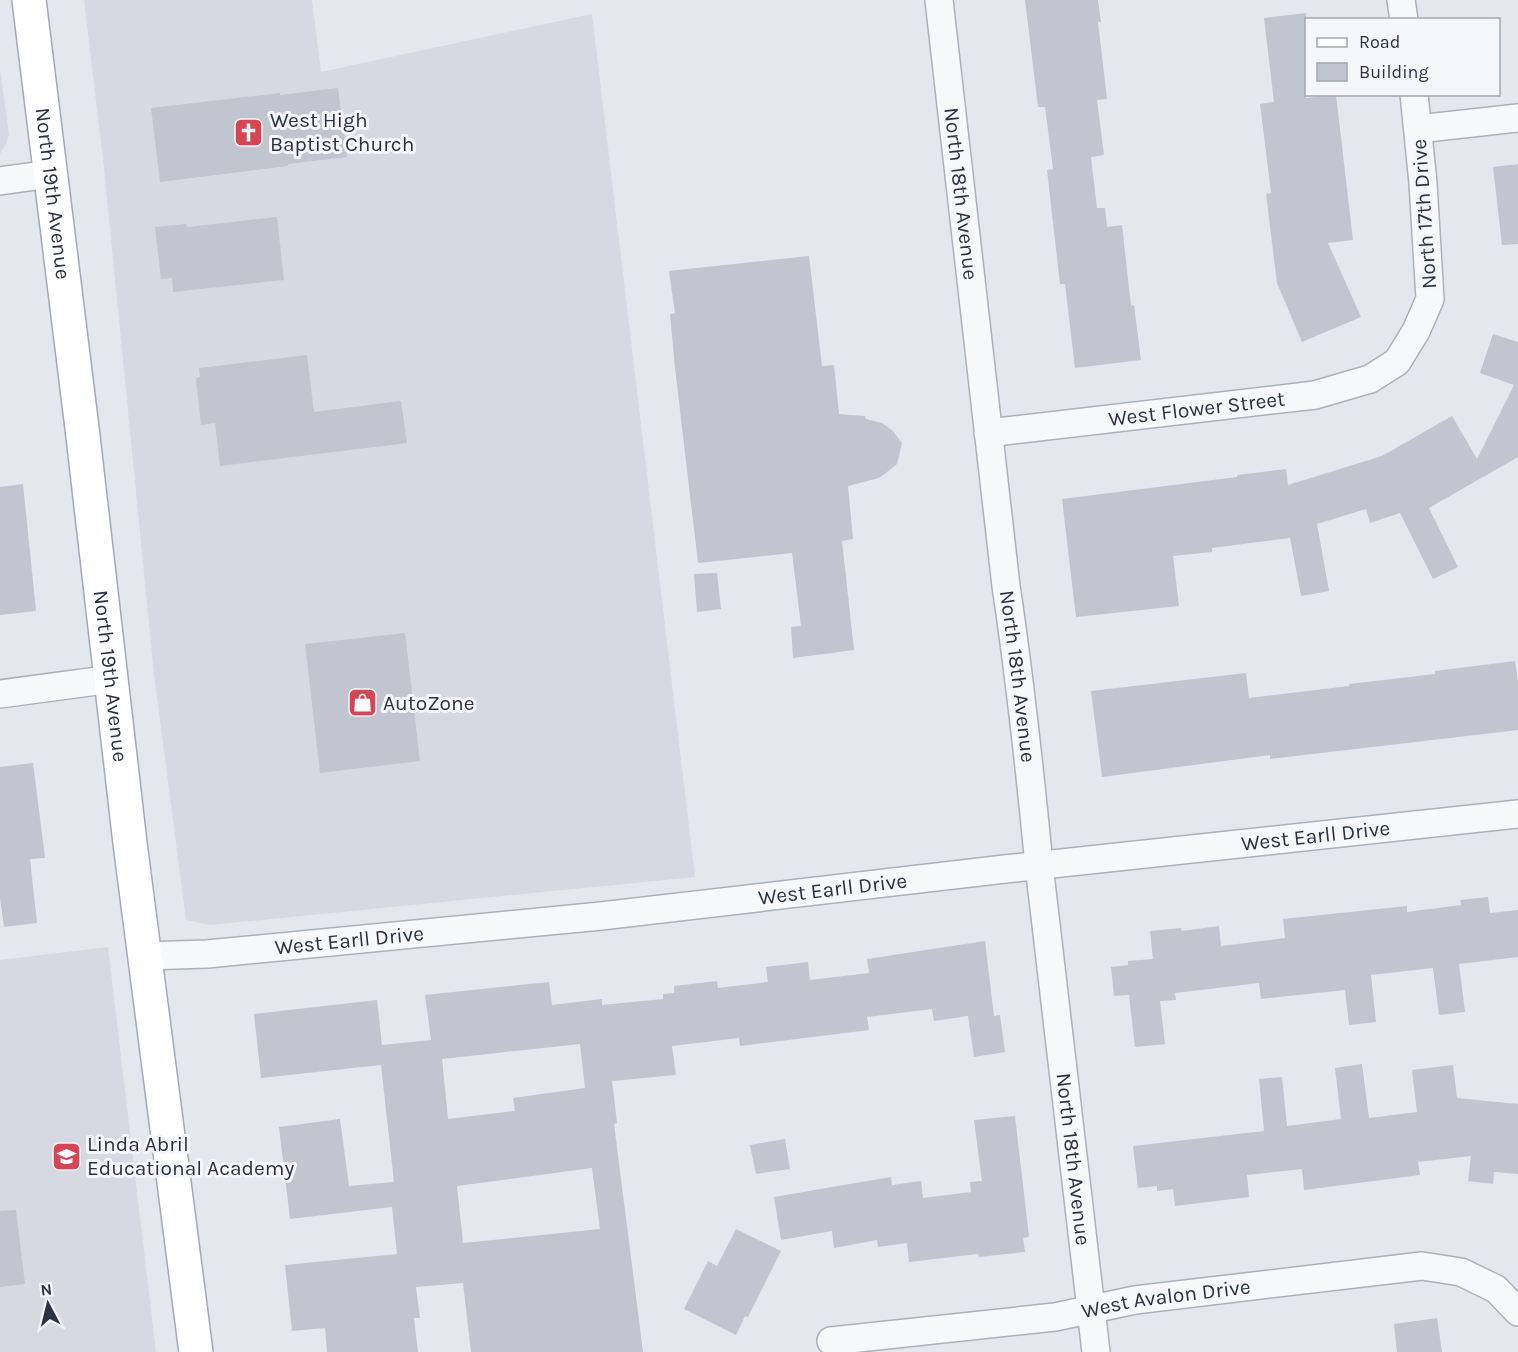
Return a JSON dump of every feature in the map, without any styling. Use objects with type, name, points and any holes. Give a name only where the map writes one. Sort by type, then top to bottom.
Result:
[{"type":"main road","name":"North 19th Avenue","points":[[29,0],[144,956],[153,1006],[196,1352]]},
{"type":"street","name":"North 18th Avenue","points":[[939,0],[1006,586],[1017,654],[1039,865],[1096,1352]]},
{"type":"street","points":[[1401,0],[1404,18]]},
{"type":"street","name":"North 17th Drive","points":[[1397,362],[1416,331],[1430,299],[1414,96]]},
{"type":"street","points":[[1418,129],[1518,118]]},
{"type":"street","points":[[0,181],[50,174]]},
{"type":"street","name":"West Flower Street","points":[[988,433],[1315,395],[1370,379],[1397,362]]},
{"type":"street","points":[[0,694],[112,679]]},
{"type":"street","name":"West Earll Drive","points":[[144,956],[207,954],[601,916],[1518,813]]},
{"type":"street","name":"West Avalon Drive","points":[[831,1341],[1055,1317],[1135,1300],[1422,1266],[1461,1272],[1496,1288],[1518,1312]]},
{"type":"shaded area","points":[[84,0],[312,0],[321,72],[592,14],[695,877],[210,925],[186,920],[154,674],[104,168]]},
{"type":"shaded area","points":[[0,69],[9,134],[0,154]]},
{"type":"shaded area","name":"Linda Abril Educational Academy","points":[[108,947],[156,1352],[0,1352],[0,960]]},
{"type":"building","points":[[1025,0],[1098,0],[1101,22],[1098,22],[1107,99],[1097,100],[1104,155],[1091,157],[1097,208],[1105,208],[1107,227],[1122,225],[1131,306],[1134,305],[1141,360],[1075,368],[1065,284],[1060,284],[1047,170],[1053,169],[1045,107],[1038,107]]},
{"type":"building","points":[[1306,13],[1305,96],[1306,98],[1336,96],[1353,240],[1328,243],[1361,317],[1302,342],[1277,283],[1266,194],[1271,193],[1260,104],[1274,102],[1264,18]]},
{"type":"building","name":"West High Baptist Church","points":[[338,88],[347,157],[160,182],[151,108]]},
{"type":"building","points":[[1518,164],[1518,244],[1502,245],[1493,167]]},
{"type":"building","points":[[277,217],[284,280],[173,292],[172,278],[161,279],[155,227],[186,224],[187,227]]},
{"type":"building","points":[[809,256],[822,366],[834,365],[839,414],[865,416],[866,419],[882,423],[893,431],[902,443],[897,464],[891,469],[879,478],[848,486],[853,539],[842,541],[854,650],[793,658],[791,627],[801,626],[792,553],[698,563],[675,368],[670,314],[675,313],[669,271]]},
{"type":"building","points":[[1493,334],[1518,342],[1518,457],[1429,508],[1458,567],[1433,579],[1400,513],[1370,523],[1366,509],[1317,524],[1329,591],[1301,596],[1290,538],[1212,548],[1212,552],[1173,556],[1179,606],[1076,617],[1062,499],[1286,469],[1288,485],[1382,456],[1452,416],[1477,459],[1514,385],[1480,373]]},
{"type":"building","points":[[307,355],[314,412],[401,401],[407,443],[220,466],[215,423],[201,425],[196,378],[200,377],[199,368]]},
{"type":"building","points":[[23,484],[36,611],[0,615],[0,487]]},
{"type":"building","points":[[717,573],[721,609],[697,612],[694,574]]},
{"type":"building","name":"AutoZone","points":[[405,633],[420,761],[320,773],[305,644]]},
{"type":"building","points":[[1515,661],[1518,681],[1518,730],[1270,759],[1270,755],[1102,777],[1091,691],[1246,673],[1249,698],[1349,686],[1349,684],[1435,674],[1435,671]]},
{"type":"building","points":[[33,763],[45,858],[30,859],[37,923],[4,927],[0,898],[0,767]]},
{"type":"building","points":[[1488,897],[1490,913],[1518,910],[1518,957],[1459,964],[1465,1012],[1439,1015],[1433,968],[1371,975],[1376,1022],[1349,1025],[1345,990],[1261,999],[1259,983],[1175,993],[1176,1000],[1160,1001],[1165,1044],[1135,1047],[1129,995],[1114,996],[1111,967],[1128,965],[1128,961],[1153,959],[1150,931],[1181,928],[1182,931],[1219,926],[1221,946],[1285,938],[1283,919],[1407,906],[1407,912],[1461,905],[1460,900]]},
{"type":"building","points":[[985,941],[994,1016],[1000,1015],[1005,1052],[974,1057],[968,1016],[934,1021],[932,1009],[867,1017],[869,1030],[740,1046],[739,1038],[672,1046],[676,1075],[612,1081],[617,1123],[614,1124],[643,1352],[471,1352],[463,1283],[416,1287],[420,1318],[414,1318],[418,1352],[327,1352],[325,1328],[292,1331],[285,1265],[397,1254],[392,1207],[290,1219],[279,1127],[340,1119],[349,1186],[394,1182],[381,1065],[261,1078],[254,1014],[377,1000],[382,1045],[431,1040],[425,995],[549,982],[552,1005],[602,999],[602,1005],[663,999],[663,994],[674,993],[674,986],[717,981],[718,988],[768,982],[766,967],[808,962],[810,980],[869,973],[867,959]],"holes":[[[580,1044],[585,1088],[513,1098],[515,1111],[448,1119],[442,1059]],[[592,1168],[600,1229],[463,1243],[457,1186]]]},
{"type":"building","points":[[1362,1064],[1369,1118],[1417,1112],[1412,1070],[1453,1065],[1457,1098],[1518,1104],[1518,1174],[1494,1172],[1493,1184],[1468,1181],[1471,1156],[1418,1162],[1420,1175],[1304,1190],[1302,1169],[1247,1175],[1249,1197],[1175,1206],[1173,1189],[1157,1191],[1157,1186],[1138,1188],[1133,1146],[1264,1131],[1259,1079],[1282,1077],[1287,1126],[1341,1119],[1335,1068]]},
{"type":"building","points":[[1015,1116],[1029,1237],[1023,1238],[1025,1252],[979,1257],[978,1254],[909,1262],[907,1243],[878,1247],[877,1240],[834,1248],[832,1231],[781,1240],[774,1197],[891,1177],[892,1185],[921,1181],[923,1198],[971,1192],[970,1182],[982,1181],[974,1120]]},
{"type":"building","points":[[785,1139],[790,1169],[756,1174],[750,1145]]},
{"type":"building","points":[[16,1210],[25,1284],[0,1287],[0,1211]]},
{"type":"building","points":[[736,1229],[781,1251],[748,1317],[745,1316],[736,1335],[684,1309],[708,1261],[717,1266]]},
{"type":"building","points":[[1437,1318],[1442,1352],[1397,1352],[1394,1324]]},
{"type":"place","name":"West High Baptist Church","points":[[249,132]]},
{"type":"place","name":"AutoZone","points":[[362,703]]},
{"type":"place","name":"Linda Abril Educational Academy","points":[[66,1156]]}]
